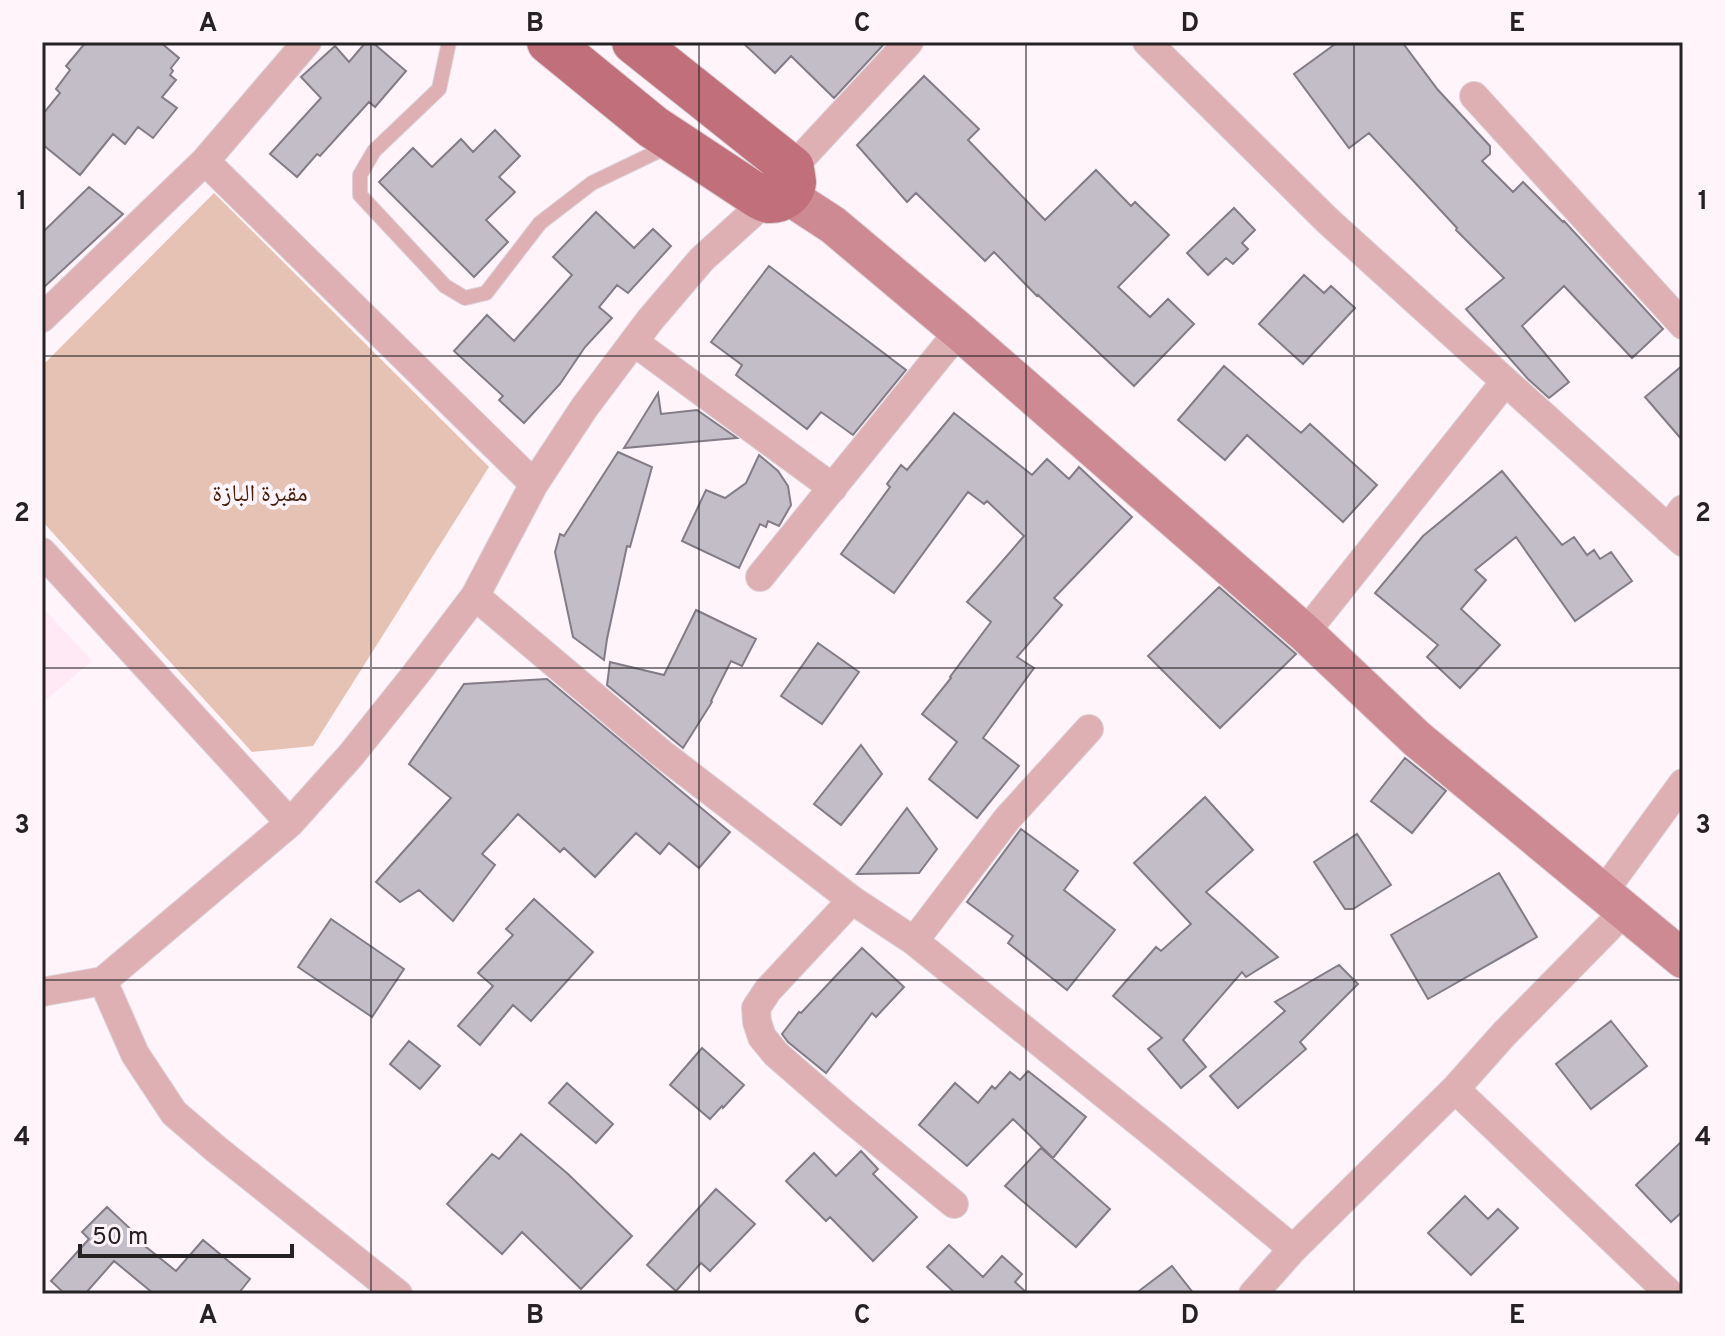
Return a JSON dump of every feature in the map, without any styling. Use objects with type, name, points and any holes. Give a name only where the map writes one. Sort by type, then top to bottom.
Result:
[{"type":"main road","points":[[549,42],[653,127],[676,142],[781,188]]},
{"type":"main road","points":[[634,42],[781,188],[833,225],[959,331],[1305,633],[1417,739],[1683,959]]},
{"type":"street","points":[[42,318],[205,161],[307,42]]},
{"type":"street","points":[[42,992],[103,981],[290,823],[351,755],[475,596],[534,484],[584,408],[650,320],[702,259],[781,188],[909,42]]},
{"type":"street","points":[[1147,42],[1328,221],[1505,382],[1678,527]]},
{"type":"street","points":[[1474,96],[1683,325]]},
{"type":"street","points":[[205,161],[534,484]]},
{"type":"street","points":[[760,577],[959,331]]},
{"type":"street","points":[[634,342],[833,488]]},
{"type":"street","points":[[1305,633],[1505,382]]},
{"type":"street","points":[[42,552],[290,823]]},
{"type":"street","points":[[475,596],[661,753],[852,900],[914,941],[1293,1249]]},
{"type":"street","points":[[914,941],[1007,819],[1089,729]]},
{"type":"street","points":[[1253,1294],[1293,1249],[1455,1089],[1504,1034],[1613,903],[1683,783]]},
{"type":"street","points":[[852,900],[768,990],[756,1008],[762,1037],[776,1054],[846,1115],[954,1204]]},
{"type":"street","points":[[103,981],[135,1054],[174,1113],[398,1294]]},
{"type":"street","points":[[1455,1089],[1670,1294]]},
{"type":"lane","points":[[449,42],[439,89],[374,151],[360,175],[360,195],[445,286],[465,298],[486,293],[540,223],[592,183],[676,142]]},
{"type":"shaded area","points":[[42,607],[92,661],[42,703]]},
{"type":"green space","name":"مقبرة البازة","points":[[214,193],[489,467],[313,746],[252,752],[42,521],[42,366]]},
{"type":"building","points":[[86,42],[160,42],[179,58],[170,75],[176,80],[162,97],[177,108],[153,138],[138,127],[125,144],[113,134],[80,175],[42,144],[42,115],[60,93],[56,89],[70,70],[66,66]]},
{"type":"building","points":[[366,42],[372,42],[406,71],[375,107],[369,102],[297,177],[270,154],[321,98],[301,77],[335,46],[349,62]]},
{"type":"building","points":[[742,42],[886,42],[834,98],[791,56],[775,73]]},
{"type":"building","points":[[1338,42],[1402,42],[1438,90],[1490,146],[1490,154],[1482,161],[1513,192],[1523,182],[1564,221],[1663,329],[1632,358],[1564,286],[1522,326],[1569,382],[1549,398],[1466,309],[1504,278],[1456,230],[1369,133],[1349,148],[1294,74]]},
{"type":"building","points":[[924,76],[979,129],[968,140],[1045,220],[1096,170],[1131,206],[1135,202],[1169,235],[1118,287],[1150,317],[1168,299],[1194,324],[1134,386],[994,252],[985,261],[916,193],[907,202],[857,145]]},
{"type":"building","points":[[495,130],[520,156],[499,177],[515,192],[486,220],[508,242],[474,277],[379,182],[413,148],[432,167],[461,139],[473,152]]},
{"type":"building","points":[[89,187],[123,214],[42,289],[42,233]]},
{"type":"building","points":[[1234,208],[1255,230],[1242,243],[1248,249],[1233,264],[1226,258],[1208,275],[1187,253]]},
{"type":"building","points":[[596,212],[634,248],[653,229],[671,246],[628,293],[617,285],[599,307],[612,318],[585,347],[560,384],[524,423],[499,400],[503,396],[454,351],[487,315],[514,341],[572,275],[553,257]]},
{"type":"building","points":[[769,266],[906,370],[853,435],[821,412],[807,429],[736,375],[742,365],[711,342]]},
{"type":"building","points":[[1304,275],[1324,293],[1331,286],[1355,308],[1303,364],[1259,324]]},
{"type":"building","points":[[1683,365],[1683,441],[1645,397]]},
{"type":"building","points":[[1224,366],[1301,433],[1310,424],[1377,485],[1343,522],[1247,435],[1225,460],[1178,420]]},
{"type":"building","points":[[658,393],[661,414],[697,410],[737,438],[624,448]]},
{"type":"building","points":[[954,413],[1032,475],[1047,459],[1069,479],[1079,467],[1132,517],[1054,598],[1062,605],[1017,657],[1034,668],[983,738],[1019,766],[977,818],[929,779],[957,742],[922,714],[991,622],[967,602],[1024,536],[987,501],[984,504],[968,492],[894,593],[841,554],[890,487],[887,484],[901,465],[907,470]]},
{"type":"building","points":[[618,452],[652,467],[630,547],[627,546],[604,660],[573,637],[555,552],[560,534],[564,536]]},
{"type":"building","points":[[759,455],[778,471],[788,486],[791,505],[779,526],[768,521],[766,527],[760,524],[739,568],[682,541],[706,490],[725,498],[746,483]]},
{"type":"building","points":[[1502,471],[1562,545],[1574,537],[1587,555],[1594,550],[1600,559],[1611,552],[1632,581],[1575,621],[1516,537],[1475,570],[1486,580],[1461,609],[1500,645],[1460,688],[1427,657],[1438,645],[1375,593],[1423,536]]},
{"type":"building","points":[[1219,587],[1296,654],[1220,728],[1148,656]]},
{"type":"building","points":[[696,610],[756,639],[742,666],[731,661],[712,702],[683,748],[607,685],[610,662],[664,675]]},
{"type":"building","points":[[818,643],[859,672],[822,724],[781,696]]},
{"type":"building","points":[[547,679],[730,832],[699,868],[669,843],[660,854],[636,833],[595,877],[564,848],[560,852],[518,814],[482,854],[495,865],[453,921],[419,890],[400,902],[376,882],[451,798],[409,764],[464,684]]},
{"type":"building","points":[[861,745],[882,774],[841,825],[814,804]]},
{"type":"building","points":[[1405,758],[1446,791],[1412,833],[1371,801]]},
{"type":"building","points":[[1205,797],[1253,850],[1206,892],[1278,957],[1246,977],[1242,972],[1183,1040],[1206,1067],[1181,1088],[1148,1049],[1162,1038],[1113,996],[1156,947],[1161,951],[1191,924],[1134,863]]},
{"type":"building","points":[[907,808],[937,849],[919,873],[857,874]]},
{"type":"building","points":[[1021,829],[1078,871],[1064,890],[1115,930],[1067,990],[1008,943],[1013,936],[967,902]]},
{"type":"building","points":[[1357,834],[1391,885],[1353,909],[1345,909],[1314,862]]},
{"type":"building","points":[[1499,873],[1537,937],[1428,999],[1391,935]]},
{"type":"building","points":[[534,899],[593,952],[531,1021],[513,1005],[480,1045],[458,1026],[493,986],[478,973],[513,935],[506,929]]},
{"type":"building","points":[[331,919],[404,969],[372,1017],[298,967]]},
{"type":"building","points":[[862,948],[904,987],[876,1017],[872,1013],[826,1073],[782,1034],[799,1012]]},
{"type":"building","points":[[1339,965],[1358,984],[1300,1042],[1306,1049],[1238,1108],[1210,1076],[1285,1011],[1275,1002]]},
{"type":"building","points":[[1611,1021],[1647,1066],[1591,1109],[1556,1064]]},
{"type":"building","points":[[409,1041],[440,1066],[420,1089],[390,1064]]},
{"type":"building","points":[[702,1048],[744,1085],[710,1119],[670,1085]]},
{"type":"building","points":[[1028,1071],[1086,1117],[1053,1158],[1013,1119],[967,1166],[919,1125],[955,1083],[978,1103],[992,1086],[995,1089],[1010,1072],[1020,1080]]},
{"type":"building","points":[[567,1083],[613,1124],[596,1143],[549,1103]]},
{"type":"building","points":[[521,1134],[632,1236],[581,1289],[522,1232],[502,1254],[447,1204],[492,1154],[499,1159]]},
{"type":"building","points":[[1683,1140],[1683,1211],[1671,1222],[1636,1185]]},
{"type":"building","points":[[1041,1148],[1110,1209],[1076,1247],[1005,1186]]},
{"type":"building","points":[[861,1151],[878,1169],[873,1174],[917,1217],[873,1261],[830,1217],[826,1221],[786,1181],[814,1153],[836,1176]]},
{"type":"building","points":[[716,1189],[755,1224],[710,1271],[701,1263],[676,1291],[647,1265]]},
{"type":"building","points":[[1465,1196],[1488,1219],[1498,1209],[1518,1228],[1471,1275],[1428,1233]]},
{"type":"building","points":[[107,1207],[138,1236],[135,1238],[176,1271],[203,1240],[250,1279],[238,1294],[154,1294],[114,1261],[85,1294],[65,1294],[51,1281],[89,1239],[82,1232]]},
{"type":"building","points":[[949,1245],[983,1277],[1002,1256],[1022,1274],[1015,1282],[1028,1294],[956,1294],[927,1267]]},
{"type":"building","points":[[1172,1266],[1194,1294],[1135,1294]]}]
